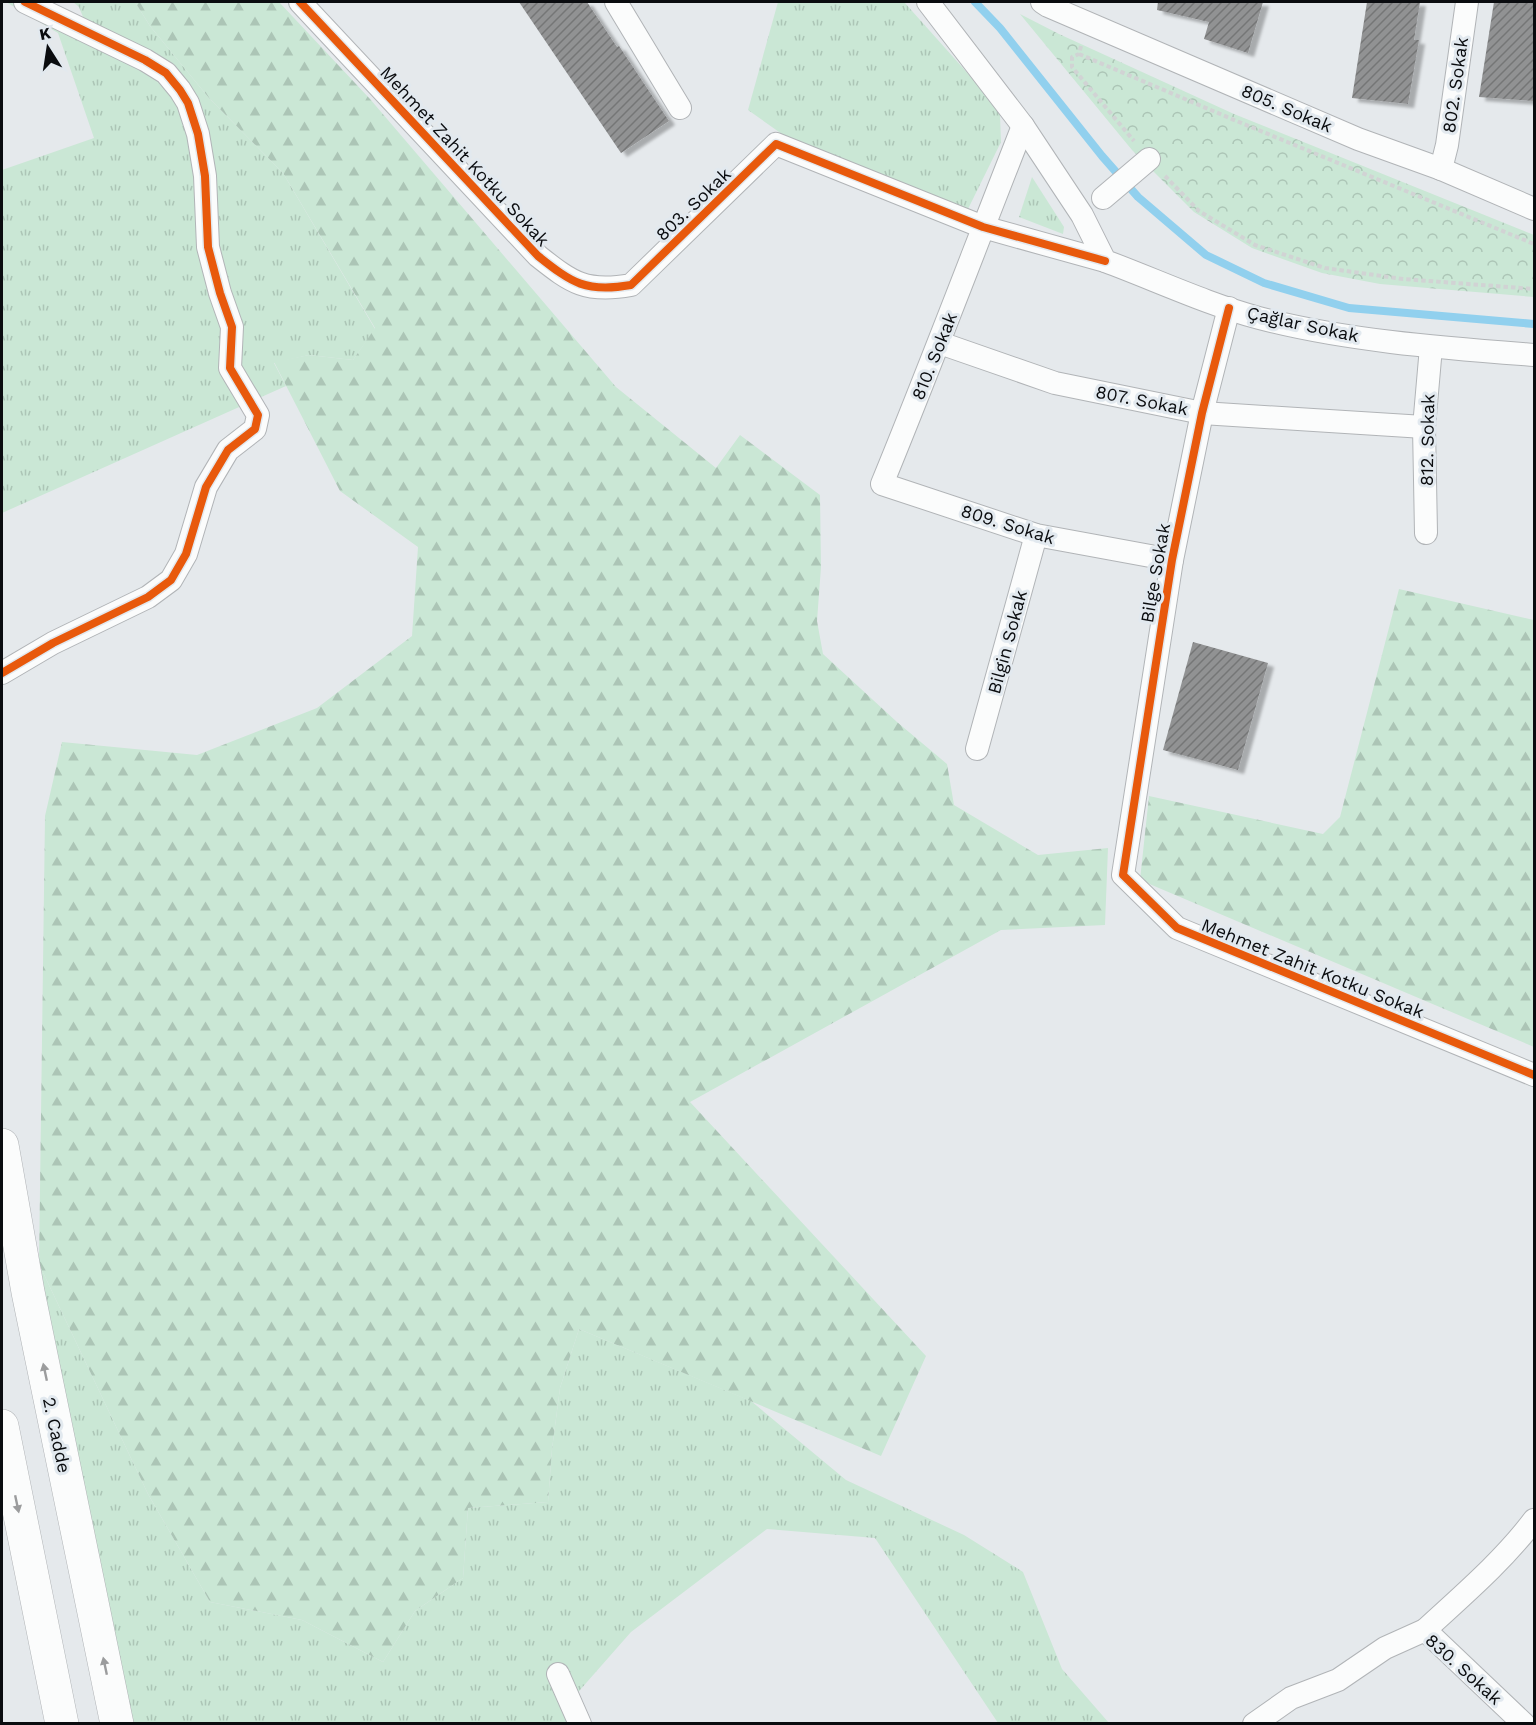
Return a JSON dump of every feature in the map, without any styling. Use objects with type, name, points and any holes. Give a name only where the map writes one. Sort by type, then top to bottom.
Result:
[{"type":"main road","name":"2. Cadde","points":[[2,1145],[28,1292],[117,1724]]},
{"type":"main road","points":[[2,1426],[62,1724]]},
{"type":"street","points":[[2,673],[52,643],[147,597],[171,580],[186,554],[206,487],[228,450],[255,429],[258,415],[230,368],[232,327],[208,247],[205,176],[198,134],[188,103],[166,73],[145,60],[25,2]]},
{"type":"street","name":"Mehmet Zahit Kotku Sokak","points":[[300,2],[538,256],[564,277],[590,288],[611,289],[631,285]]},
{"type":"street","points":[[616,2],[680,108]]},
{"type":"street","points":[[928,2],[1023,126],[1082,215],[1105,261]]},
{"type":"street","name":"805. Sokak","points":[[1042,2],[1358,139],[1441,169],[1534,209]]},
{"type":"street","name":"802. Sokak","points":[[1441,169],[1447,145],[1467,2]]},
{"type":"street","name":"810. Sokak","points":[[882,484],[940,343],[1023,126]]},
{"type":"street","name":"803. Sokak","points":[[631,285],[776,144]]},
{"type":"street","name":"Çağlar Sokak","points":[[776,144],[983,227],[1105,261],[1260,318],[1318,330],[1431,347],[1534,355]]},
{"type":"street","points":[[1103,198],[1149,159]]},
{"type":"street","name":"Bilge Sokak","points":[[1126,847],[1172,560],[1202,413],[1229,308]]},
{"type":"street","name":"807. Sokak","points":[[940,343],[1055,383],[1202,413],[1424,427]]},
{"type":"street","name":"812. Sokak","points":[[1426,533],[1424,427],[1431,347]]},
{"type":"street","name":"809. Sokak","points":[[882,484],[1036,535],[1172,560]]},
{"type":"street","name":"Bilgin Sokak","points":[[977,749],[1036,535]]},
{"type":"street","name":"Mehmet Zahit Kotku Sokak","points":[[1126,847],[1123,875],[1177,928],[1534,1075]]},
{"type":"street","points":[[1425,1630],[1477,1582],[1519,1540],[1534,1521]]},
{"type":"street","name":"830. Sokak","points":[[1259,1722],[1291,1698],[1338,1680],[1385,1648],[1425,1630],[1524,1724]]},
{"type":"street","points":[[558,1674],[580,1724]]},
{"type":"path","points":[[1534,244],[1103,63],[1079,54],[1072,57],[1072,67],[1149,159],[1199,211],[1255,245],[1325,268],[1403,279],[1534,289]]},
{"type":"green space","points":[[6,2],[14,2],[49,15],[195,103],[93,26],[83,17],[79,7],[73,2],[135,2],[150,26],[209,98],[283,173],[375,329],[353,360],[309,355],[274,363],[286,386],[2,513],[2,170],[94,138],[58,33]]},
{"type":"green space","points":[[135,2],[279,2],[370,99],[616,387],[716,468],[740,435],[820,495],[821,567],[817,621],[823,654],[947,764],[954,805],[1038,855],[1108,848],[1105,925],[1001,930],[690,1102],[926,1356],[881,1456],[579,1329],[560,1388],[548,1502],[468,1508],[463,1578],[415,1611],[383,1662],[302,1620],[210,1602],[148,1494],[39,1264],[45,816],[62,742],[197,755],[317,708],[412,636],[418,547],[340,491],[274,362],[309,355],[353,360],[375,328],[283,173],[209,98],[150,26]]},
{"type":"green space","points":[[778,2],[904,2],[996,105],[1000,115],[1001,142],[968,209],[789,139],[748,110]]},
{"type":"green space","points":[[1020,14],[1234,114],[1534,235],[1534,297],[1380,284],[1322,273],[1252,248],[1194,212],[1132,150]]},
{"type":"green space","points":[[1032,177],[1064,227],[1063,234],[1019,217]]},
{"type":"green space","points":[[1399,589],[1534,620],[1534,1047],[1140,880],[1149,796],[1323,834],[1340,817]]},
{"type":"green space","points":[[39,1264],[148,1494],[210,1602],[302,1620],[383,1662],[415,1611],[463,1578],[468,1508],[548,1502],[560,1388],[579,1329],[751,1401],[846,1480],[964,1535],[1023,1572],[1062,1669],[1109,1723],[998,1723],[875,1538],[767,1529],[631,1632],[565,1707],[571,1723],[131,1723]]},
{"type":"building","points":[[519,2],[587,2],[669,121],[621,153]]},
{"type":"building","points":[[1158,2],[1263,2],[1248,53],[1204,39],[1209,22],[1157,10]]},
{"type":"building","points":[[1367,2],[1420,2],[1414,40],[1419,40],[1408,104],[1352,98]]},
{"type":"building","points":[[1494,2],[1534,2],[1534,101],[1479,97]]},
{"type":"building","points":[[1193,642],[1268,663],[1238,770],[1163,750]]},
{"type":"waterway","points":[[975,2],[1000,28],[1102,156],[1138,197],[1206,255],[1264,283],[1349,308],[1534,324]]},
{"type":"cycle path","points":[[2,673],[53,643],[148,597],[171,580],[186,554],[206,487],[228,450],[255,429],[258,415],[230,368],[232,327],[208,247],[205,176],[198,134],[188,103],[166,73],[145,60],[25,2]]},
{"type":"cycle path","points":[[300,2],[538,256],[580,284],[602,288],[631,285],[776,144],[983,227],[1105,261]]},
{"type":"cycle path","points":[[1229,308],[1202,413],[1172,560],[1123,875],[1177,928],[1534,1075]]}]
